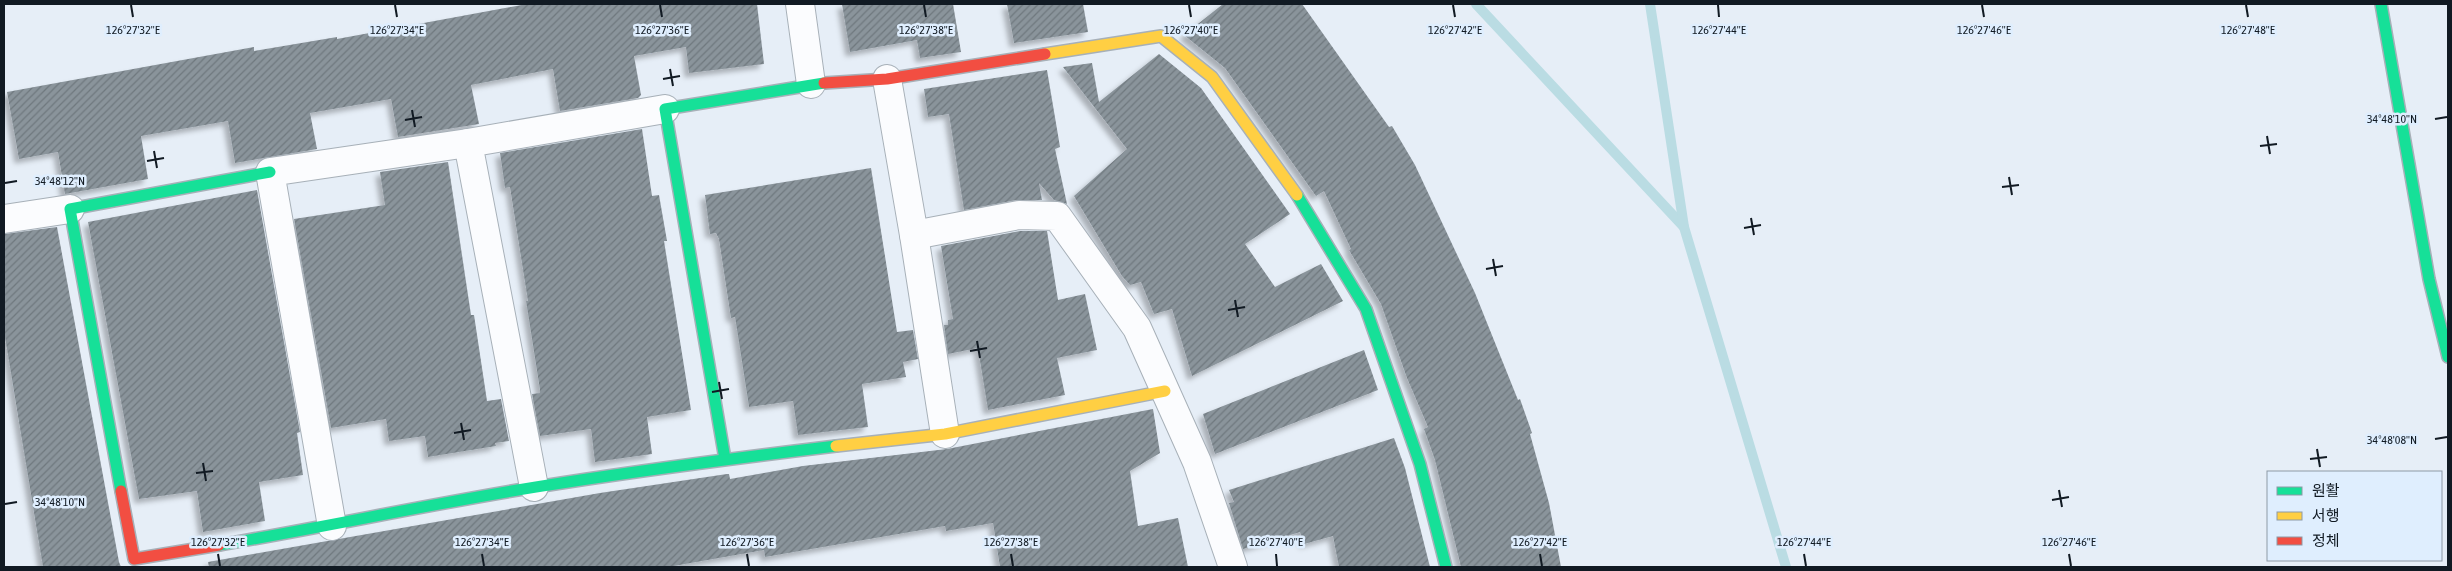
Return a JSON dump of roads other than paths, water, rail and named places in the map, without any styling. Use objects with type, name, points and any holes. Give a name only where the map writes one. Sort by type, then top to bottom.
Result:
[{"type":"street","points":[[800,4],[811,84]]},
{"type":"street","points":[[2381,4],[2429,279],[2448,357]]},
{"type":"street","points":[[4,219],[70,209],[270,172],[468,143],[811,84],[887,79],[1161,36],[1212,77],[1293,188],[1366,309],[1420,464],[1446,567]]},
{"type":"street","points":[[887,79],[945,434]]},
{"type":"street","points":[[665,109],[725,459]]},
{"type":"street","points":[[468,143],[534,487]]},
{"type":"street","points":[[270,172],[332,526]]},
{"type":"street","points":[[70,209],[134,559],[332,526],[534,487],[725,459],[945,434],[1165,391]]},
{"type":"street","points":[[914,235],[1019,216],[1057,216],[1137,328],[1197,462],[1234,567]]},
{"type":"waterway","points":[[1476,4],[1684,227]]},
{"type":"waterway","points":[[1650,4],[1684,227],[1786,567]]}]
